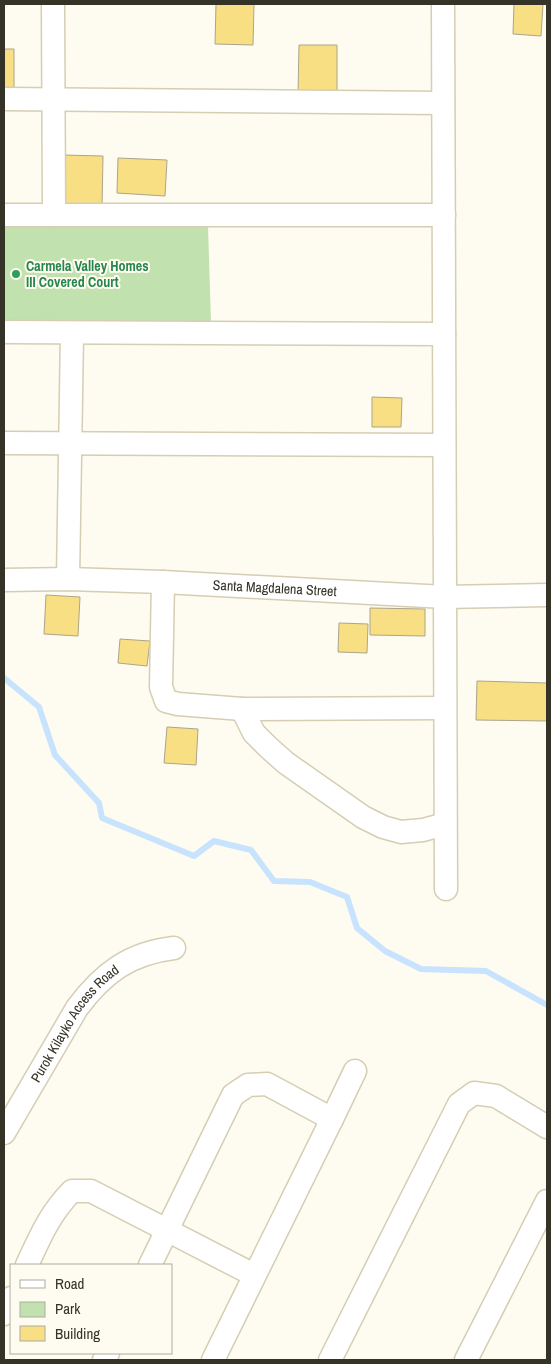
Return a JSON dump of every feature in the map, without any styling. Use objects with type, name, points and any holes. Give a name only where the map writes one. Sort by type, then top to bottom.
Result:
[{"type":"street","points":[[53,4],[54,215]]},
{"type":"street","points":[[443,4],[446,889]]},
{"type":"street","points":[[4,99],[444,103]]},
{"type":"street","points":[[4,215],[444,215]]},
{"type":"street","points":[[4,332],[72,334],[444,334]]},
{"type":"street","points":[[68,579],[72,334]]},
{"type":"street","points":[[4,443],[444,445]]},
{"type":"street","name":"Santa Magdalena Street","points":[[4,580],[68,579],[163,582],[445,597],[547,595]]},
{"type":"street","points":[[163,582],[162,687],[166,701],[178,704],[242,709],[445,708]]},
{"type":"street","points":[[242,709],[254,733],[268,747],[286,763],[363,817],[383,827],[401,832],[423,830],[445,824]]},
{"type":"street","name":"Purok Kilayko Access Road","points":[[4,1133],[77,1008],[90,991],[118,966],[155,950],[174,948]]},
{"type":"street","points":[[213,1360],[355,1071]]},
{"type":"street","points":[[150,1264],[233,1095],[248,1085],[267,1084],[332,1119]]},
{"type":"street","points":[[330,1360],[459,1104],[474,1092],[496,1096],[547,1127]]},
{"type":"street","points":[[27,1264],[48,1221],[59,1204],[72,1191],[91,1191],[254,1275]]},
{"type":"street","points":[[466,1360],[547,1201]]},
{"type":"street","points":[[4,1314],[10,1300]]},
{"type":"green space","points":[[4,225],[208,227],[211,323],[4,322]]},
{"type":"building","points":[[216,4],[254,4],[253,45],[215,44]]},
{"type":"building","points":[[514,4],[543,4],[541,36],[513,34]]},
{"type":"building","points":[[299,45],[337,45],[337,95],[298,94]]},
{"type":"building","points":[[4,49],[14,49],[14,93],[4,93]]},
{"type":"building","points":[[63,155],[103,156],[102,206],[62,205]]},
{"type":"building","points":[[118,158],[167,160],[165,196],[117,193]]},
{"type":"building","points":[[372,397],[402,398],[401,427],[372,427]]},
{"type":"building","points":[[46,595],[80,597],[78,636],[44,634]]},
{"type":"building","points":[[370,608],[425,609],[425,636],[370,635]]},
{"type":"building","points":[[339,623],[368,624],[367,653],[338,652]]},
{"type":"building","points":[[120,639],[150,641],[147,666],[118,663]]},
{"type":"building","points":[[477,681],[547,683],[547,721],[476,720]]},
{"type":"building","points":[[167,727],[198,729],[196,765],[164,763]]},
{"type":"waterway","points":[[4,678],[39,707],[55,755],[99,803],[102,818],[194,856],[214,841],[251,850],[274,881],[310,882],[347,897],[357,928],[385,951],[421,969],[486,971],[547,1005]]},
{"type":"place","name":"Carmela Valley Homes III Covered Court","points":[[16,274]]}]
